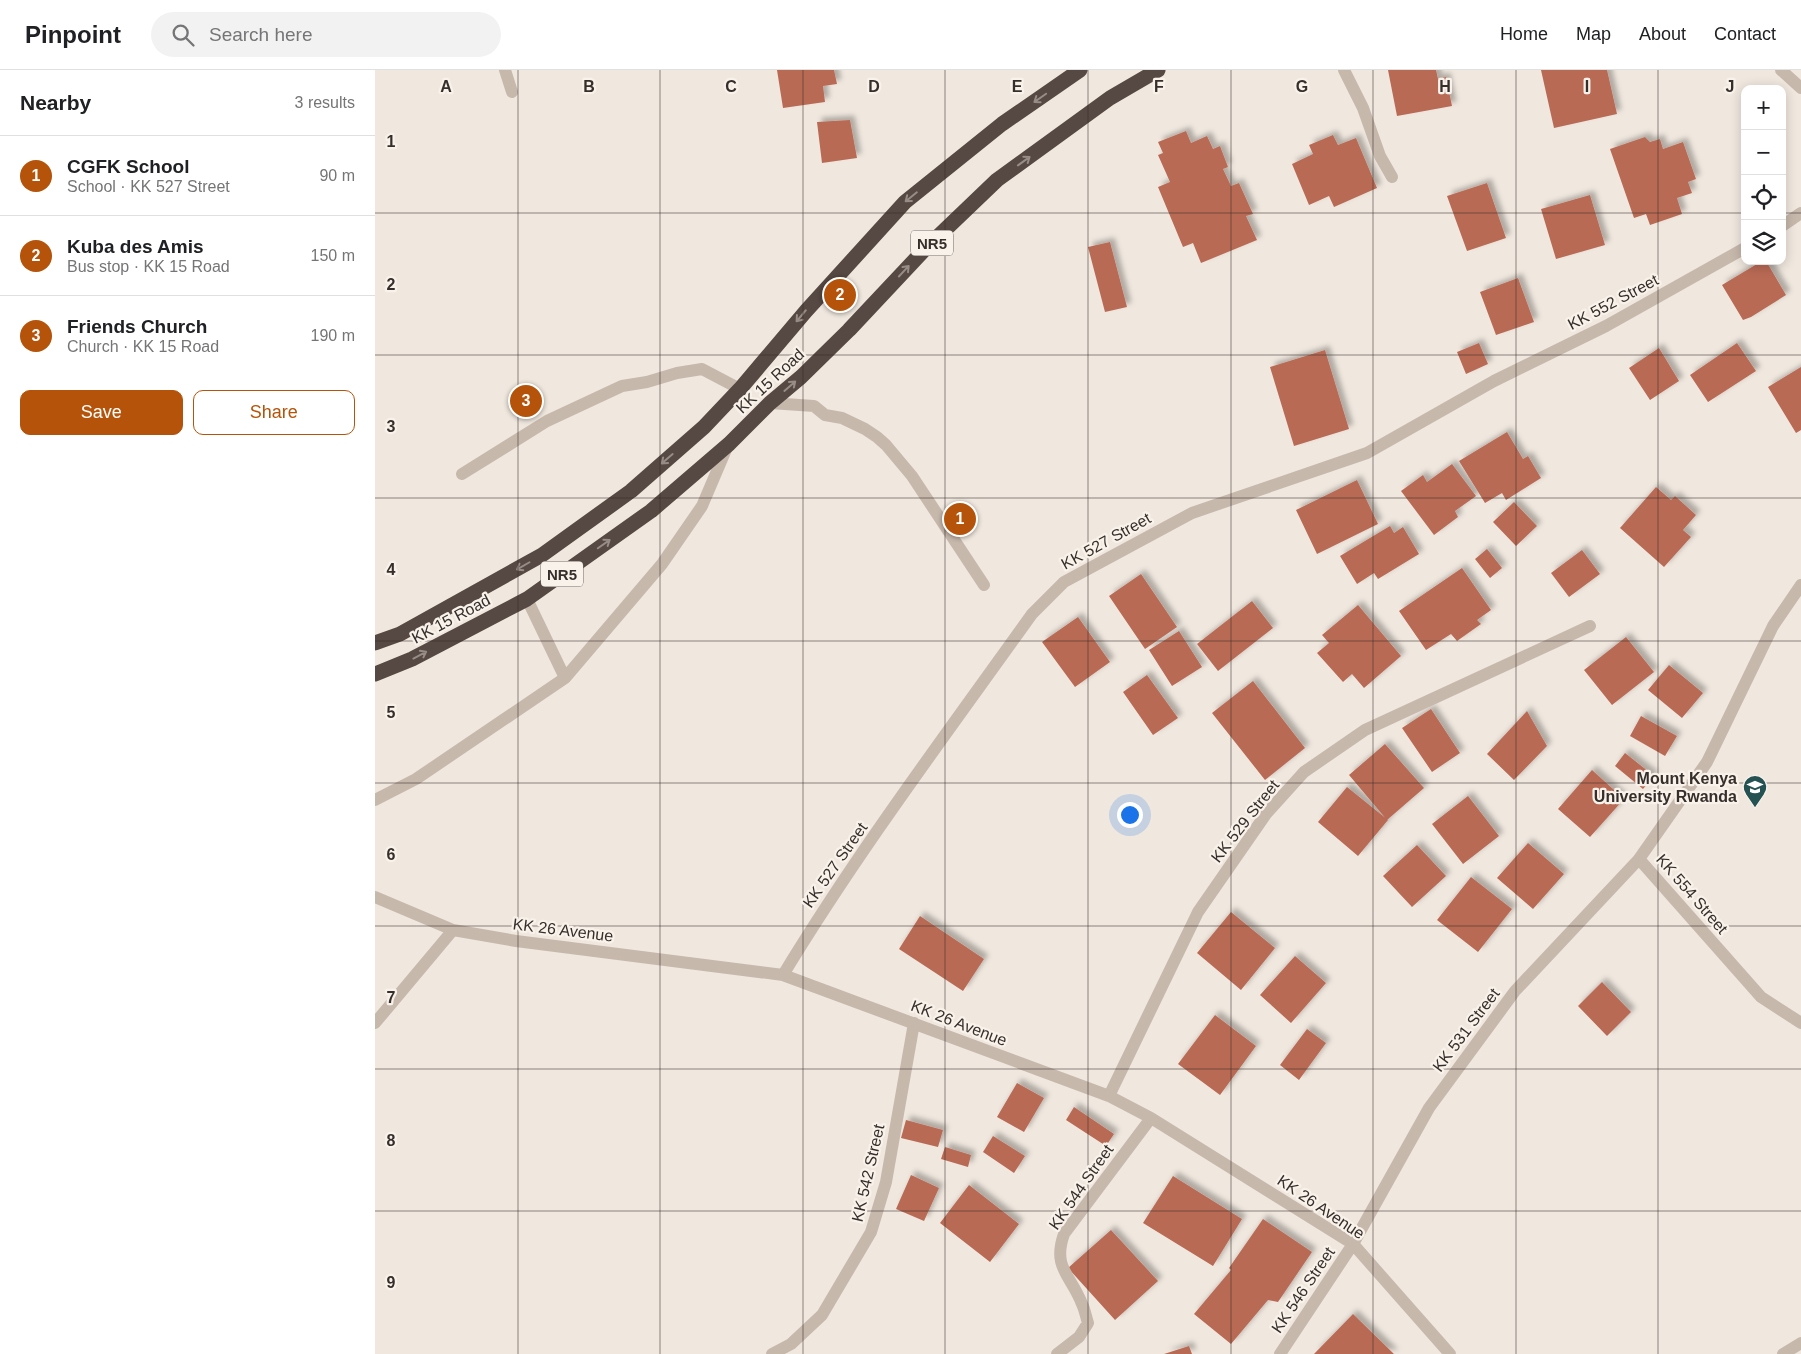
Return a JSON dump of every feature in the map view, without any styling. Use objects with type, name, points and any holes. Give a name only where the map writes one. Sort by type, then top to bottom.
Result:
[{"type":"highway","name":"KK 15 Road","points":[[375,643],[400,634],[542,555],[631,491],[704,427],[740,389],[806,311],[905,202],[1001,124],[1080,70]]},
{"type":"highway","name":"KK 15 Road","points":[[375,674],[412,659],[527,599],[651,511],[729,444],[770,403],[808,370],[926,248],[997,180],[1110,98],[1157,70]]},
{"type":"street","points":[[505,70],[512,92]]},
{"type":"street","points":[[1344,70],[1363,108],[1380,156],[1392,177]]},
{"type":"street","points":[[1781,70],[1801,88]]},
{"type":"street","points":[[1786,223],[1801,213]]},
{"type":"street","name":"KK 552 Street","points":[[1495,381],[1606,326],[1741,250]]},
{"type":"street","points":[[462,474],[547,421],[622,386],[702,369],[740,389]]},
{"type":"street","name":"KK 527 Street","points":[[783,975],[810,930],[852,868],[1032,614],[1064,582],[1192,513],[1367,453],[1495,381]]},
{"type":"street","points":[[770,403],[814,406],[825,415],[842,418],[877,437],[886,445],[911,476],[984,585]]},
{"type":"street","points":[[375,800],[417,779],[565,678],[667,557],[702,506],[729,444]]},
{"type":"street","name":"KK 554 Street","points":[[1801,585],[1773,626],[1707,762],[1639,860],[1761,998],[1801,1023]]},
{"type":"street","points":[[527,599],[565,678]]},
{"type":"street","name":"KK 529 Street","points":[[1109,1096],[1198,912],[1266,814],[1304,772],[1365,730],[1590,626]]},
{"type":"street","name":"KK 531 Street","points":[[1353,1244],[1429,1108],[1515,991],[1639,860]]},
{"type":"street","name":"KK 26 Avenue","points":[[375,897],[453,930],[516,941],[783,975],[1109,1096],[1151,1118],[1353,1244],[1451,1354]]},
{"type":"street","points":[[375,1024],[453,930]]},
{"type":"street","name":"KK 542 Street","points":[[772,1354],[791,1344],[822,1315],[871,1232],[886,1182],[914,1023]]},
{"type":"street","name":"KK 544 Street","points":[[1057,1354],[1079,1337],[1087,1323],[1083,1304],[1060,1263],[1059,1248],[1064,1234],[1151,1118]]},
{"type":"street","name":"KK 546 Street","points":[[1279,1354],[1353,1244]]},
{"type":"street","points":[[1783,1354],[1801,1343]]},
{"type":"building","points":[[777,70],[834,70],[837,84],[823,86],[825,102],[783,108]]},
{"type":"building","points":[[1388,70],[1436,70],[1438,79],[1446,77],[1452,106],[1397,116]]},
{"type":"building","points":[[1541,70],[1607,70],[1617,114],[1554,128]]},
{"type":"building","points":[[850,120],[857,158],[822,163],[817,122]]},
{"type":"building","points":[[1186,131],[1191,143],[1207,136],[1213,149],[1220,146],[1228,167],[1223,169],[1231,186],[1239,183],[1253,214],[1246,216],[1257,240],[1201,263],[1193,243],[1183,247],[1158,187],[1170,182],[1158,155],[1163,153],[1158,142]]},
{"type":"building","points":[[1333,135],[1338,145],[1356,138],[1377,188],[1334,207],[1329,196],[1309,205],[1292,164],[1313,154],[1309,145]]},
{"type":"building","points":[[1645,137],[1650,142],[1660,139],[1663,149],[1683,142],[1696,179],[1688,182],[1692,193],[1677,198],[1682,214],[1650,225],[1646,214],[1634,218],[1610,149]]},
{"type":"building","points":[[1487,183],[1506,238],[1467,251],[1447,196]]},
{"type":"building","points":[[1590,195],[1605,245],[1556,259],[1541,209]]},
{"type":"building","points":[[1110,242],[1127,307],[1105,312],[1088,247]]},
{"type":"building","points":[[1755,265],[1768,265],[1786,295],[1743,320],[1722,285]]},
{"type":"building","points":[[1518,278],[1534,322],[1496,335],[1480,292]]},
{"type":"building","points":[[1479,343],[1488,364],[1466,374],[1457,352]]},
{"type":"building","points":[[1737,343],[1756,371],[1708,402],[1690,375]]},
{"type":"building","points":[[1659,348],[1679,381],[1650,400],[1629,368]]},
{"type":"building","points":[[1325,350],[1349,429],[1294,446],[1270,367]]},
{"type":"building","points":[[1801,367],[1801,430],[1796,433],[1768,387]]},
{"type":"building","points":[[1507,432],[1523,459],[1528,456],[1541,478],[1506,500],[1502,493],[1485,503],[1459,461]]},
{"type":"building","points":[[1452,464],[1476,496],[1455,511],[1458,517],[1434,535],[1401,491],[1423,475],[1427,482]]},
{"type":"building","points":[[1357,480],[1378,524],[1317,554],[1296,510]]},
{"type":"building","points":[[1656,487],[1671,500],[1675,496],[1696,515],[1683,530],[1691,537],[1664,567],[1620,528]]},
{"type":"building","points":[[1514,502],[1537,526],[1516,546],[1493,522]]},
{"type":"building","points":[[1390,526],[1394,533],[1403,527],[1419,554],[1378,579],[1374,573],[1357,584],[1340,556]]},
{"type":"building","points":[[1487,549],[1502,568],[1490,578],[1475,559]]},
{"type":"building","points":[[1582,550],[1600,574],[1569,597],[1551,573]]},
{"type":"building","points":[[1462,568],[1491,610],[1477,620],[1481,624],[1457,641],[1451,634],[1426,650],[1399,611]]},
{"type":"building","points":[[1141,574],[1177,627],[1145,649],[1109,596]]},
{"type":"building","points":[[1252,601],[1273,628],[1218,671],[1197,644]]},
{"type":"building","points":[[1358,605],[1401,656],[1364,688],[1352,674],[1343,682],[1317,653],[1329,643],[1322,635]]},
{"type":"building","points":[[1078,617],[1110,662],[1075,687],[1042,642]]},
{"type":"building","points":[[1179,631],[1202,667],[1172,686],[1149,650]]},
{"type":"building","points":[[1626,637],[1654,672],[1612,705],[1584,670]]},
{"type":"building","points":[[1669,665],[1703,693],[1682,718],[1648,690]]},
{"type":"building","points":[[1147,675],[1178,718],[1153,735],[1123,692]]},
{"type":"building","points":[[1253,681],[1305,748],[1265,780],[1212,713]]},
{"type":"building","points":[[1431,709],[1460,753],[1432,772],[1402,728]]},
{"type":"building","points":[[1527,711],[1547,746],[1514,780],[1487,754]]},
{"type":"building","points":[[1641,716],[1677,736],[1665,756],[1630,736]]},
{"type":"building","points":[[1385,744],[1424,788],[1387,820],[1349,775]]},
{"type":"building","points":[[1625,753],[1654,776],[1643,789],[1615,766]]},
{"type":"building","points":[[1592,770],[1624,799],[1590,837],[1558,809]]},
{"type":"building","points":[[1347,787],[1388,820],[1358,856],[1318,822]]},
{"type":"building","points":[[1468,796],[1499,836],[1463,864],[1432,824]]},
{"type":"building","points":[[1528,843],[1564,874],[1533,909],[1497,878]]},
{"type":"building","points":[[1417,845],[1446,876],[1412,907],[1383,876]]},
{"type":"building","points":[[1471,877],[1512,909],[1478,952],[1437,920]]},
{"type":"building","points":[[1231,912],[1275,948],[1241,990],[1197,953]]},
{"type":"building","points":[[920,916],[984,959],[963,991],[899,949]]},
{"type":"building","points":[[1295,956],[1326,983],[1291,1023],[1260,995]]},
{"type":"building","points":[[1602,982],[1631,1012],[1607,1036],[1578,1006]]},
{"type":"building","points":[[1215,1015],[1256,1046],[1220,1095],[1178,1064]]},
{"type":"building","points":[[1307,1029],[1326,1043],[1299,1080],[1280,1065]]},
{"type":"building","points":[[1017,1083],[1044,1098],[1024,1132],[997,1117]]},
{"type":"building","points":[[1074,1107],[1114,1134],[1106,1146],[1066,1120]]},
{"type":"building","points":[[906,1120],[943,1130],[938,1147],[901,1138]]},
{"type":"building","points":[[993,1136],[1025,1156],[1014,1173],[983,1152]]},
{"type":"building","points":[[945,1147],[971,1155],[968,1167],[941,1159]]},
{"type":"building","points":[[911,1175],[939,1188],[924,1221],[896,1209]]},
{"type":"building","points":[[1173,1176],[1242,1219],[1213,1266],[1143,1223]]},
{"type":"building","points":[[969,1185],[1019,1224],[990,1262],[940,1223]]},
{"type":"building","points":[[1263,1219],[1312,1252],[1278,1302],[1268,1300],[1231,1344],[1194,1314],[1231,1270],[1229,1268]]},
{"type":"building","points":[[1111,1230],[1158,1281],[1115,1320],[1068,1268]]},
{"type":"building","points":[[1353,1314],[1394,1354],[1314,1354]]},
{"type":"building","points":[[1189,1346],[1192,1354],[1164,1354]]},
{"type":"place","name":"Kuba des Amis","points":[[840,295]]},
{"type":"place","name":"Friends Church","points":[[526,401]]},
{"type":"place","name":"CGFK School","points":[[960,519]]},
{"type":"place","name":"Mount Kenya University Rwanda","points":[[1755,808]]}]
